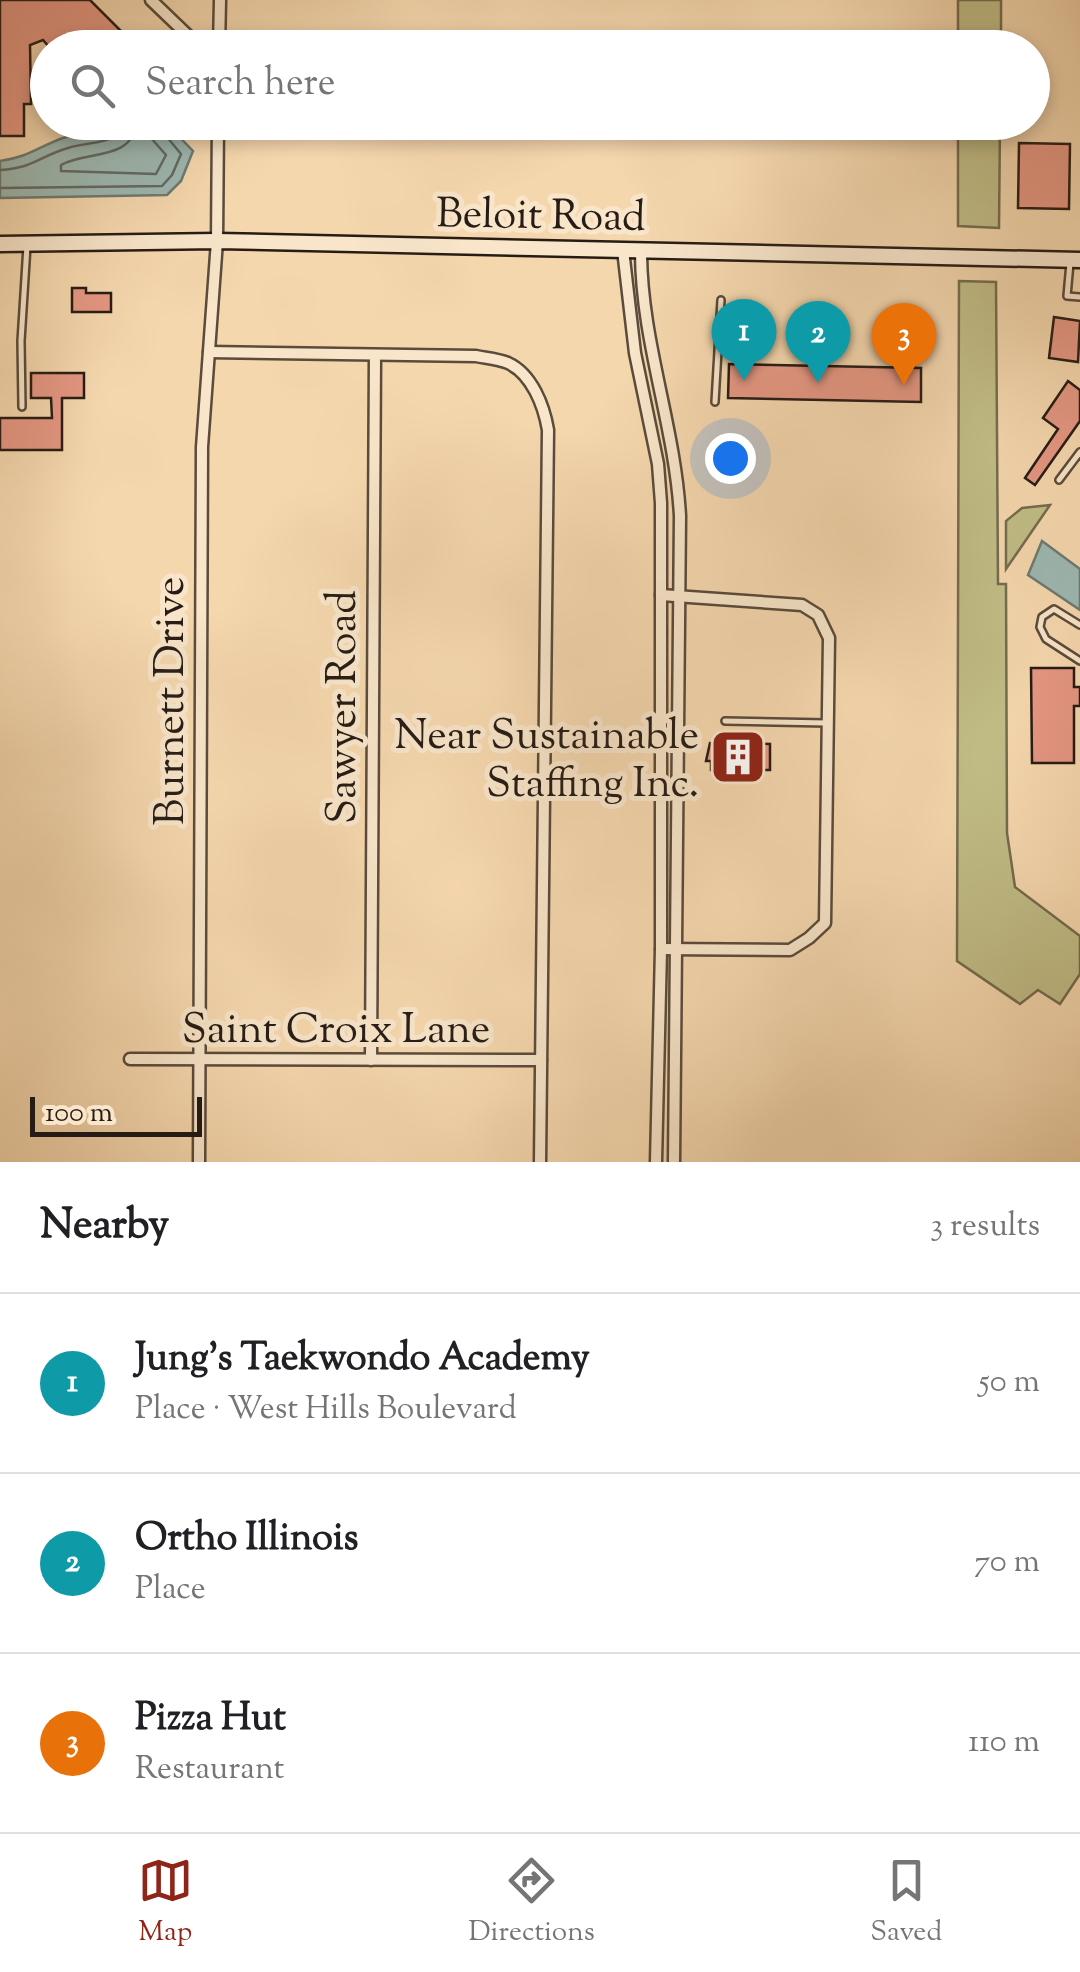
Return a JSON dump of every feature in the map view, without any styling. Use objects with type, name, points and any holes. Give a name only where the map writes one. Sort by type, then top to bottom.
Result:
[{"type":"main road","name":"Beloit Road","points":[[0,244],[217,241],[1075,260]]},
{"type":"street","points":[[151,0],[182,30]]},
{"type":"street","points":[[220,0],[220,30]]},
{"type":"street","name":"Burnett Drive","points":[[199,1162],[202,448],[217,241],[218,140]]},
{"type":"street","points":[[622,250],[636,353],[658,464],[661,949],[656,1162]]},
{"type":"street","points":[[641,251],[645,318],[678,480],[674,1162]]},
{"type":"street","points":[[209,352],[476,356],[508,363],[527,381],[545,413],[547,616],[540,1162]]},
{"type":"street","name":"Sawyer Road","points":[[371,1060],[375,355]]},
{"type":"street","points":[[661,595],[802,606],[818,615],[829,638],[825,922],[790,950],[661,949]]},
{"type":"street","name":"Saint Croix Lane","points":[[130,1059],[541,1060]]},
{"type":"lane","points":[[164,13],[165,0]]},
{"type":"lane","points":[[22,407],[21,341],[27,244]]},
{"type":"lane","points":[[1075,260],[1067,296],[1080,297]]},
{"type":"lane","points":[[716,402],[721,300]]},
{"type":"lane","points":[[1059,480],[1080,452]]},
{"type":"lane","points":[[1080,625],[1054,610],[1042,617],[1040,628],[1046,639],[1080,661]]},
{"type":"lane","points":[[724,721],[828,722]]},
{"type":"shaded area","points":[[958,0],[1001,0],[1001,30],[958,30]]},
{"type":"shaded area","points":[[958,140],[1000,140],[999,228],[958,226]]},
{"type":"shaded area","points":[[959,281],[996,282],[998,584],[1006,584],[1007,833],[1015,887],[1080,936],[1080,974],[1060,1004],[1038,990],[1020,1004],[957,961]]},
{"type":"shaded area","points":[[1050,505],[1006,569],[1006,521],[1022,508]]},
{"type":"water","points":[[58,140],[182,140],[193,151],[181,181],[167,195],[0,198],[0,161]]},
{"type":"water","points":[[1042,541],[1080,569],[1080,610],[1028,575]]},
{"type":"building","points":[[0,0],[90,0],[120,30],[30,30],[30,104],[24,104],[24,136],[0,136]]},
{"type":"building","points":[[1019,143],[1070,144],[1069,209],[1018,208]]},
{"type":"building","points":[[72,288],[86,288],[86,293],[111,293],[111,312],[72,312]]},
{"type":"building","points":[[1054,317],[1080,321],[1078,362],[1049,358]]},
{"type":"building","points":[[729,364],[921,368],[921,402],[728,398]]},
{"type":"building","points":[[31,373],[84,373],[84,398],[62,398],[62,450],[0,450],[0,418],[52,418],[51,398],[31,398]]},
{"type":"building","points":[[1068,381],[1080,390],[1080,421],[1035,485],[1025,478],[1058,429],[1043,418]]},
{"type":"building","points":[[1031,668],[1074,668],[1080,706],[1074,706],[1074,763],[1032,763]]},
{"type":"building","name":"Near Sustainable Staffing Inc.","points":[[726,738],[736,738],[736,743],[770,744],[770,770],[711,770],[711,761],[706,761],[710,743],[726,744]]},
{"type":"place","name":"Jung's Taekwondo Academy","points":[[744,381]]},
{"type":"place","name":"Ortho Illinois","points":[[818,383]]},
{"type":"place","name":"Pizza Hut","points":[[904,385]]},
{"type":"place","name":"Near Sustainable Staffing Inc.","points":[[738,757]]}]
